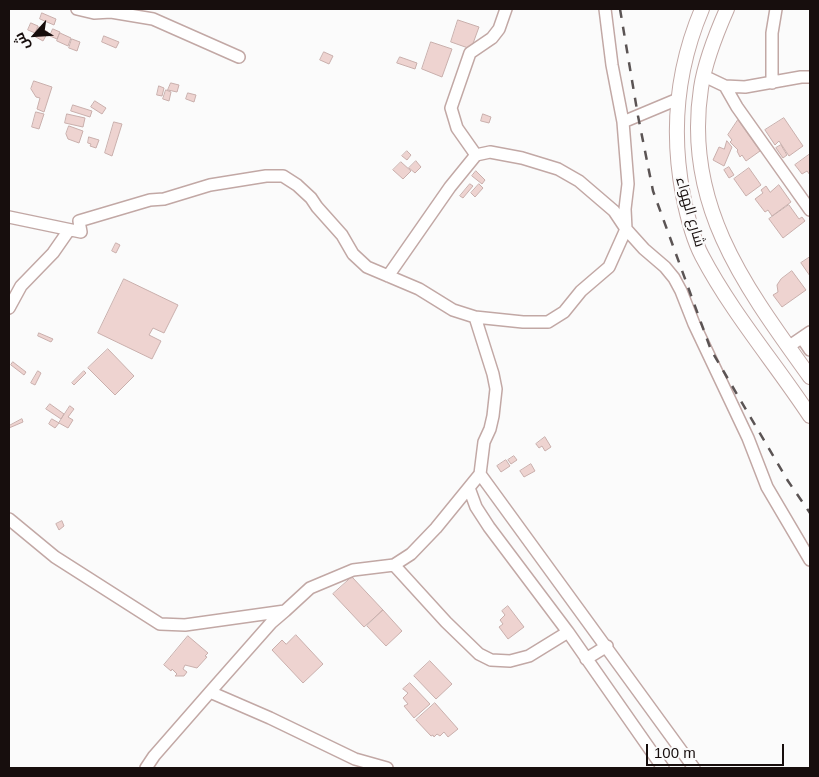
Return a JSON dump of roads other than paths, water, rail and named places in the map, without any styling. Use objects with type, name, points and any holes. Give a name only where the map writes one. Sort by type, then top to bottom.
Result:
[{"type":"main road","name":"شارع الهواء","points":[[702,9],[687,53],[678,99],[676,126],[677,165],[686,211],[702,254],[731,303],[810,416]]},
{"type":"main road","name":"شارع الهواء","points":[[727,9],[715,36],[701,88],[698,133],[700,158],[712,212],[735,267],[810,378]]},
{"type":"main road","points":[[677,165],[700,158]]},
{"type":"street","points":[[77,9],[94,13],[111,12],[153,19],[239,57]]},
{"type":"street","points":[[476,155],[457,128],[451,108],[467,57],[474,49],[483,46],[492,38],[506,9]]},
{"type":"street","points":[[9,217],[81,232],[79,221],[150,200],[164,199],[210,186],[266,176],[283,176],[297,185],[311,198],[342,234],[353,254],[367,267],[419,289],[453,310],[475,317],[536,323],[548,322],[564,312],[581,291],[609,266],[626,229],[625,210],[628,184],[623,122],[612,65],[605,9]]},
{"type":"street","points":[[772,83],[772,33],[776,9]]},
{"type":"street","points":[[704,76],[725,86],[745,88],[810,77]]},
{"type":"street","points":[[725,86],[737,107],[810,210]]},
{"type":"street","points":[[623,122],[678,99]]},
{"type":"street","points":[[388,276],[450,187],[476,155],[490,152],[507,155],[558,169],[579,181],[614,211],[626,229],[644,249],[665,267],[681,291],[694,324],[748,438],[766,487],[810,560]]},
{"type":"street","points":[[9,308],[21,286],[52,253],[69,230]]},
{"type":"street","points":[[146,768],[154,756],[210,692],[271,623],[285,610],[310,588],[353,570],[394,565],[411,554],[436,528],[480,474],[484,442],[493,416],[496,389],[475,317]]},
{"type":"street","points":[[788,347],[806,335],[810,350]]},
{"type":"street","points":[[480,474],[694,768]]},
{"type":"street","points":[[468,488],[489,527],[568,632],[663,768]]},
{"type":"street","points":[[9,519],[55,557],[160,624],[185,625],[285,610]]},
{"type":"street","points":[[394,565],[446,622],[480,654],[491,660],[510,661],[529,656],[568,632]]},
{"type":"street","points":[[586,659],[607,646]]},
{"type":"street","points":[[210,692],[270,718],[353,764],[388,768]]},
{"type":"railway","points":[[620,9],[653,191],[711,350],[788,481],[810,513]]}]
